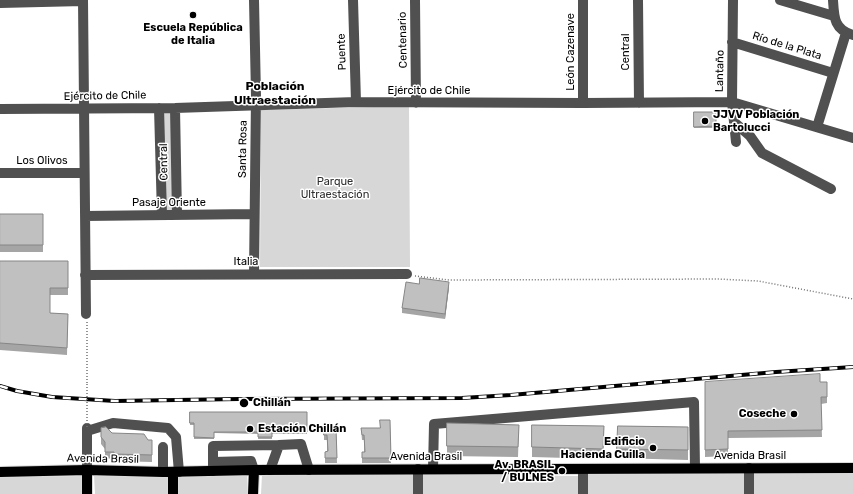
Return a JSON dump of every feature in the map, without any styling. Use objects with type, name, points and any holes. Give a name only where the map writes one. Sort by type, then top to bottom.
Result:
[{"type":"main road","name":"Avenida Brasil","points":[[0,472],[87,470],[172,472],[213,466],[254,470],[853,468]]},
{"type":"main road","points":[[87,470],[87,494]]},
{"type":"main road","points":[[253,494],[254,470]]},
{"type":"main road","points":[[172,472],[173,494]]},
{"type":"street","points":[[0,3],[83,0],[86,314]]},
{"type":"street","name":"Santa Rosa","points":[[254,0],[256,104],[254,274]]},
{"type":"street","name":"Puente","points":[[353,0],[356,102]]},
{"type":"street","name":"Centenario","points":[[415,0],[416,103]]},
{"type":"street","name":"León Cazenave","points":[[583,0],[584,104]]},
{"type":"street","name":"Central","points":[[638,0],[639,103]]},
{"type":"street","name":"Lantaño","points":[[733,0],[732,102],[736,142]]},
{"type":"street","points":[[780,0],[834,16]]},
{"type":"street","points":[[817,127],[834,73],[849,34],[837,24],[834,16],[833,0]]},
{"type":"street","name":"Río de la Plata","points":[[732,42],[834,73]]},
{"type":"street","name":"Ejército de Chile","points":[[0,109],[175,108],[256,104],[356,102],[584,104],[732,102],[853,138]]},
{"type":"street","name":"Central","points":[[159,108],[162,215]]},
{"type":"street","name":"Central","points":[[175,108],[177,215]]},
{"type":"street","points":[[734,122],[750,136],[762,152],[831,189]]},
{"type":"street","name":"Los Olivos","points":[[0,173],[84,173]]},
{"type":"street","name":"Pasaje Oriente","points":[[85,216],[254,214]]},
{"type":"street","name":"Italia","points":[[85,275],[407,274]]},
{"type":"street","points":[[433,469],[434,424],[694,402],[695,468]]},
{"type":"street","points":[[87,470],[87,429],[113,423],[168,428],[176,437],[172,472]]},
{"type":"street","points":[[213,466],[213,446],[301,444],[309,470]]},
{"type":"street","points":[[270,470],[279,445]]},
{"type":"street","points":[[163,448],[172,472]]},
{"type":"street","points":[[749,468],[749,494]]},
{"type":"street","points":[[418,469],[418,494]]},
{"type":"street","points":[[583,494],[584,469]]},
{"type":"path","points":[[407,274],[449,280],[718,279],[758,281],[853,299]]},
{"type":"path","points":[[86,314],[87,429]]},
{"type":"green space","name":"Parque Ultraestación","points":[[409,106],[410,267],[260,267],[261,110]]},
{"type":"green space","points":[[162,112],[173,112],[176,210],[165,210]]},
{"type":"green space","points":[[744,471],[744,494],[586,494],[586,472]]},
{"type":"green space","points":[[752,471],[853,472],[853,494],[752,494]]},
{"type":"green space","points":[[414,474],[415,494],[261,494],[262,475]]},
{"type":"green space","points":[[422,474],[579,476],[579,494],[422,494]]},
{"type":"green space","points":[[94,475],[247,475],[247,494],[95,494]]},
{"type":"green space","points":[[82,476],[82,494],[0,494],[0,477]]},
{"type":"building","name":"JJVV Población Bartolucci","points":[[694,112],[716,112],[716,126],[694,127]]},
{"type":"building","points":[[0,214],[43,214],[43,245],[0,245]]},
{"type":"building","points":[[0,261],[68,261],[68,288],[50,288],[50,313],[68,314],[67,348],[0,343]]},
{"type":"building","points":[[420,278],[449,282],[445,314],[402,308],[406,282],[419,284]]},
{"type":"building","points":[[820,374],[820,382],[827,382],[827,397],[821,397],[822,430],[728,431],[728,449],[705,450],[705,382]]},
{"type":"building","name":"Estación Chillán","points":[[190,412],[307,412],[307,432],[272,432],[272,437],[258,437],[258,432],[214,432],[214,438],[194,437],[194,423],[190,423]]},
{"type":"building","points":[[380,420],[390,420],[391,458],[362,458],[362,452],[365,452],[364,435],[362,435],[361,428],[380,428]]},
{"type":"building","points":[[447,423],[519,425],[518,447],[447,446]]},
{"type":"building","points":[[532,425],[604,426],[603,449],[532,447]]},
{"type":"building","points":[[618,426],[688,427],[688,450],[617,449]]},
{"type":"building","points":[[106,427],[112,433],[144,434],[148,440],[152,440],[152,455],[114,454],[114,452],[105,452],[105,442],[101,437],[101,428]]},
{"type":"building","points":[[324,428],[336,428],[337,458],[325,458],[325,452],[328,451],[327,435],[324,435]]},
{"type":"railway","points":[[0,386],[17,391],[52,397],[115,401],[462,398],[853,367]]},
{"type":"place","name":"Escuela República de Italia","points":[[193,15]]},
{"type":"place","name":"JJVV Población Bartolucci","points":[[705,121]]},
{"type":"place","name":"Chillán","points":[[244,403]]},
{"type":"place","name":"Coseche","points":[[794,414]]},
{"type":"place","name":"Estación Chillán","points":[[250,429]]},
{"type":"place","name":"Edificio Hacienda Cuilla","points":[[653,448]]},
{"type":"place","name":"Av. BRASIL / BULNES","points":[[562,471]]},
{"type":"district","name":"Población Ultraestación","points":[[275,94]]}]
